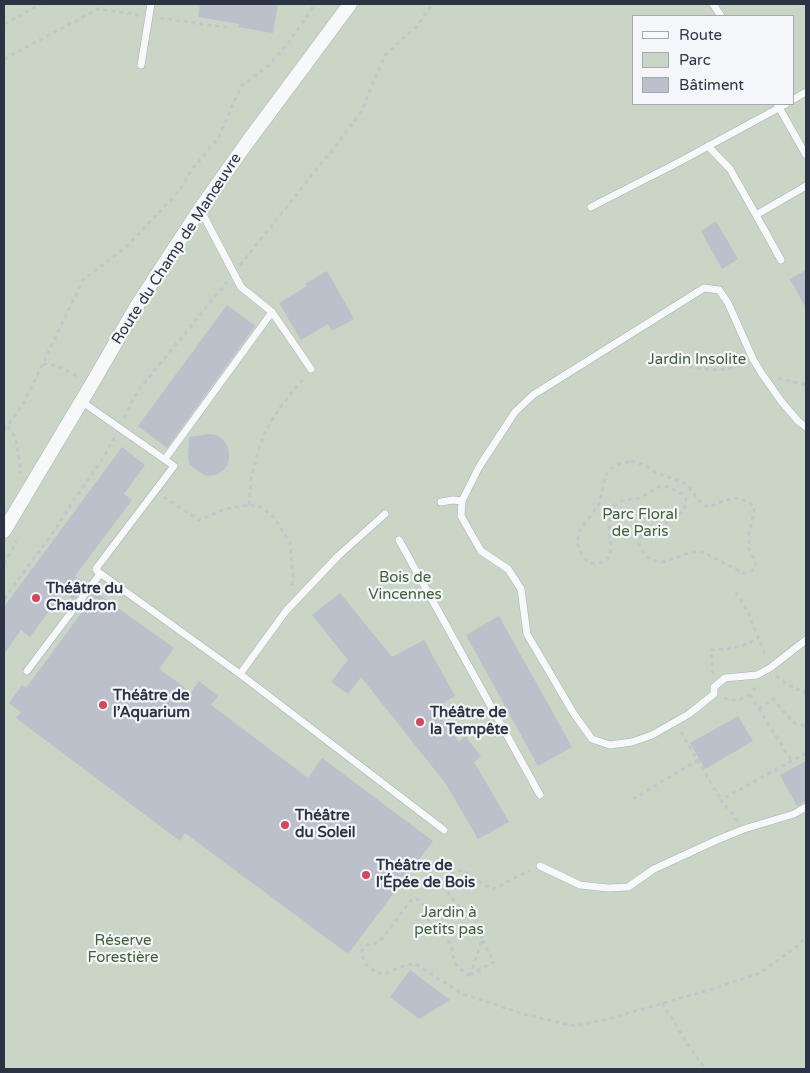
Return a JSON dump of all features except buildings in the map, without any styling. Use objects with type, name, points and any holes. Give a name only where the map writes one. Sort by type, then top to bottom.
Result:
[{"type":"street","name":"Route du Champ de Manœuvre","points":[[4,531],[138,304],[200,209],[350,4]]},
{"type":"lane","points":[[141,65],[151,4]]},
{"type":"lane","points":[[713,4],[720,15]]},
{"type":"lane","points":[[795,98],[806,92]]},
{"type":"lane","points":[[591,207],[708,146],[781,105],[806,155]]},
{"type":"lane","points":[[708,146],[730,169],[781,260]]},
{"type":"lane","points":[[756,215],[806,186]]},
{"type":"lane","points":[[200,209],[241,287],[272,312],[311,368]]},
{"type":"lane","points":[[806,427],[798,421],[781,401],[762,374],[753,359],[728,303],[719,290],[704,288],[532,395],[515,412],[479,467],[462,501],[461,516],[481,550],[508,569],[521,589],[527,634],[574,714],[592,739],[610,745],[632,742],[652,736],[689,714],[725,678],[757,675],[770,668],[806,640]]},
{"type":"lane","points":[[165,460],[272,312]]},
{"type":"lane","points":[[81,401],[174,466],[96,570],[240,674],[444,830]]},
{"type":"lane","points":[[441,502],[462,501]]},
{"type":"lane","points":[[240,674],[286,611],[338,556],[385,514]]},
{"type":"lane","points":[[399,540],[540,795]]},
{"type":"lane","points":[[27,671],[100,574]]},
{"type":"lane","points":[[540,866],[580,885],[608,888],[628,887],[654,869],[717,840],[744,829],[794,814],[806,807]]},
{"type":"path","points":[[4,24],[41,4]]},
{"type":"path","points":[[4,430],[23,405],[84,280],[127,246],[180,190],[193,168],[218,137],[241,86],[268,66],[290,42],[315,4]]},
{"type":"path","points":[[4,599],[55,530],[102,460],[138,392],[333,149],[361,112],[386,54],[419,24],[432,4]]},
{"type":"path","points":[[4,59],[98,9],[231,28]]},
{"type":"path","points":[[665,364],[718,370],[730,368],[753,359]]},
{"type":"path","points":[[43,364],[58,366],[80,378],[90,387]]},
{"type":"path","points":[[249,505],[251,479],[258,451],[267,428],[280,406],[297,388],[311,368]]},
{"type":"path","points":[[762,374],[806,385]]},
{"type":"path","points":[[8,426],[16,439],[22,472],[17,480]]},
{"type":"path","points":[[631,461],[687,485],[701,503],[706,506],[710,507],[726,500],[737,498],[754,506],[749,533],[749,549],[756,563],[754,569],[748,574],[736,570],[703,552],[685,554],[663,562],[652,560],[646,556],[639,543],[642,532],[653,526],[671,521],[682,512],[686,504],[686,499],[682,494],[670,487],[658,487],[640,498],[620,501],[614,506],[610,513],[610,553],[609,557],[600,563],[591,563],[585,559],[577,542],[580,530],[599,504],[604,477],[608,471],[616,465],[631,461]]},
{"type":"path","points":[[155,491],[199,520],[224,510],[249,505],[258,506],[274,517],[290,543],[293,577],[286,611]]},
{"type":"path","points":[[736,592],[748,612],[770,668],[778,678],[806,693]]},
{"type":"path","points":[[757,675],[756,686],[750,695],[733,700],[723,698],[714,690],[711,650],[728,649],[744,645],[758,638]]},
{"type":"path","points":[[750,695],[792,761]]},
{"type":"path","points":[[759,709],[774,699],[791,720],[796,724],[806,726]]},
{"type":"path","points":[[676,722],[721,800],[744,829]]},
{"type":"path","points":[[721,800],[806,753]]},
{"type":"path","points":[[633,799],[698,760]]},
{"type":"path","points":[[470,976],[494,962],[482,940],[476,918],[459,907],[446,890],[450,873],[463,870],[494,889],[540,866]]},
{"type":"path","points":[[470,976],[458,968],[454,960],[451,944],[429,925],[426,911],[419,900],[413,898],[379,942],[367,945],[362,952],[365,963],[376,973],[386,973],[415,964],[463,994],[527,1015],[575,1026],[604,1020],[760,973],[797,946],[806,936]]},
{"type":"path","points":[[470,976],[482,940]]},
{"type":"path","points":[[662,1003],[705,1069]]},
{"type":"green space","name":"Bois de Vincennes","points":[[4,4],[806,4],[806,1069],[4,1069]]},
{"type":"place","name":"Théâtre du Chaudron","points":[[36,598]]},
{"type":"place","name":"Théâtre de l’Aquarium","points":[[103,705]]},
{"type":"place","name":"Théâtre de la Tempête","points":[[420,722]]},
{"type":"place","name":"Théâtre du Soleil","points":[[285,825]]},
{"type":"place","name":"Théâtre de l'Épée de Bois","points":[[366,875]]},
{"type":"park label","name":"Jardin Insolite","points":[[697,360]]},
{"type":"park label","name":"Parc Floral de Paris","points":[[640,524]]},
{"type":"park label","name":"Jardin à petits pas","points":[[449,922]]},
{"type":"park label","name":"Réserve Forestière","points":[[123,950]]}]
